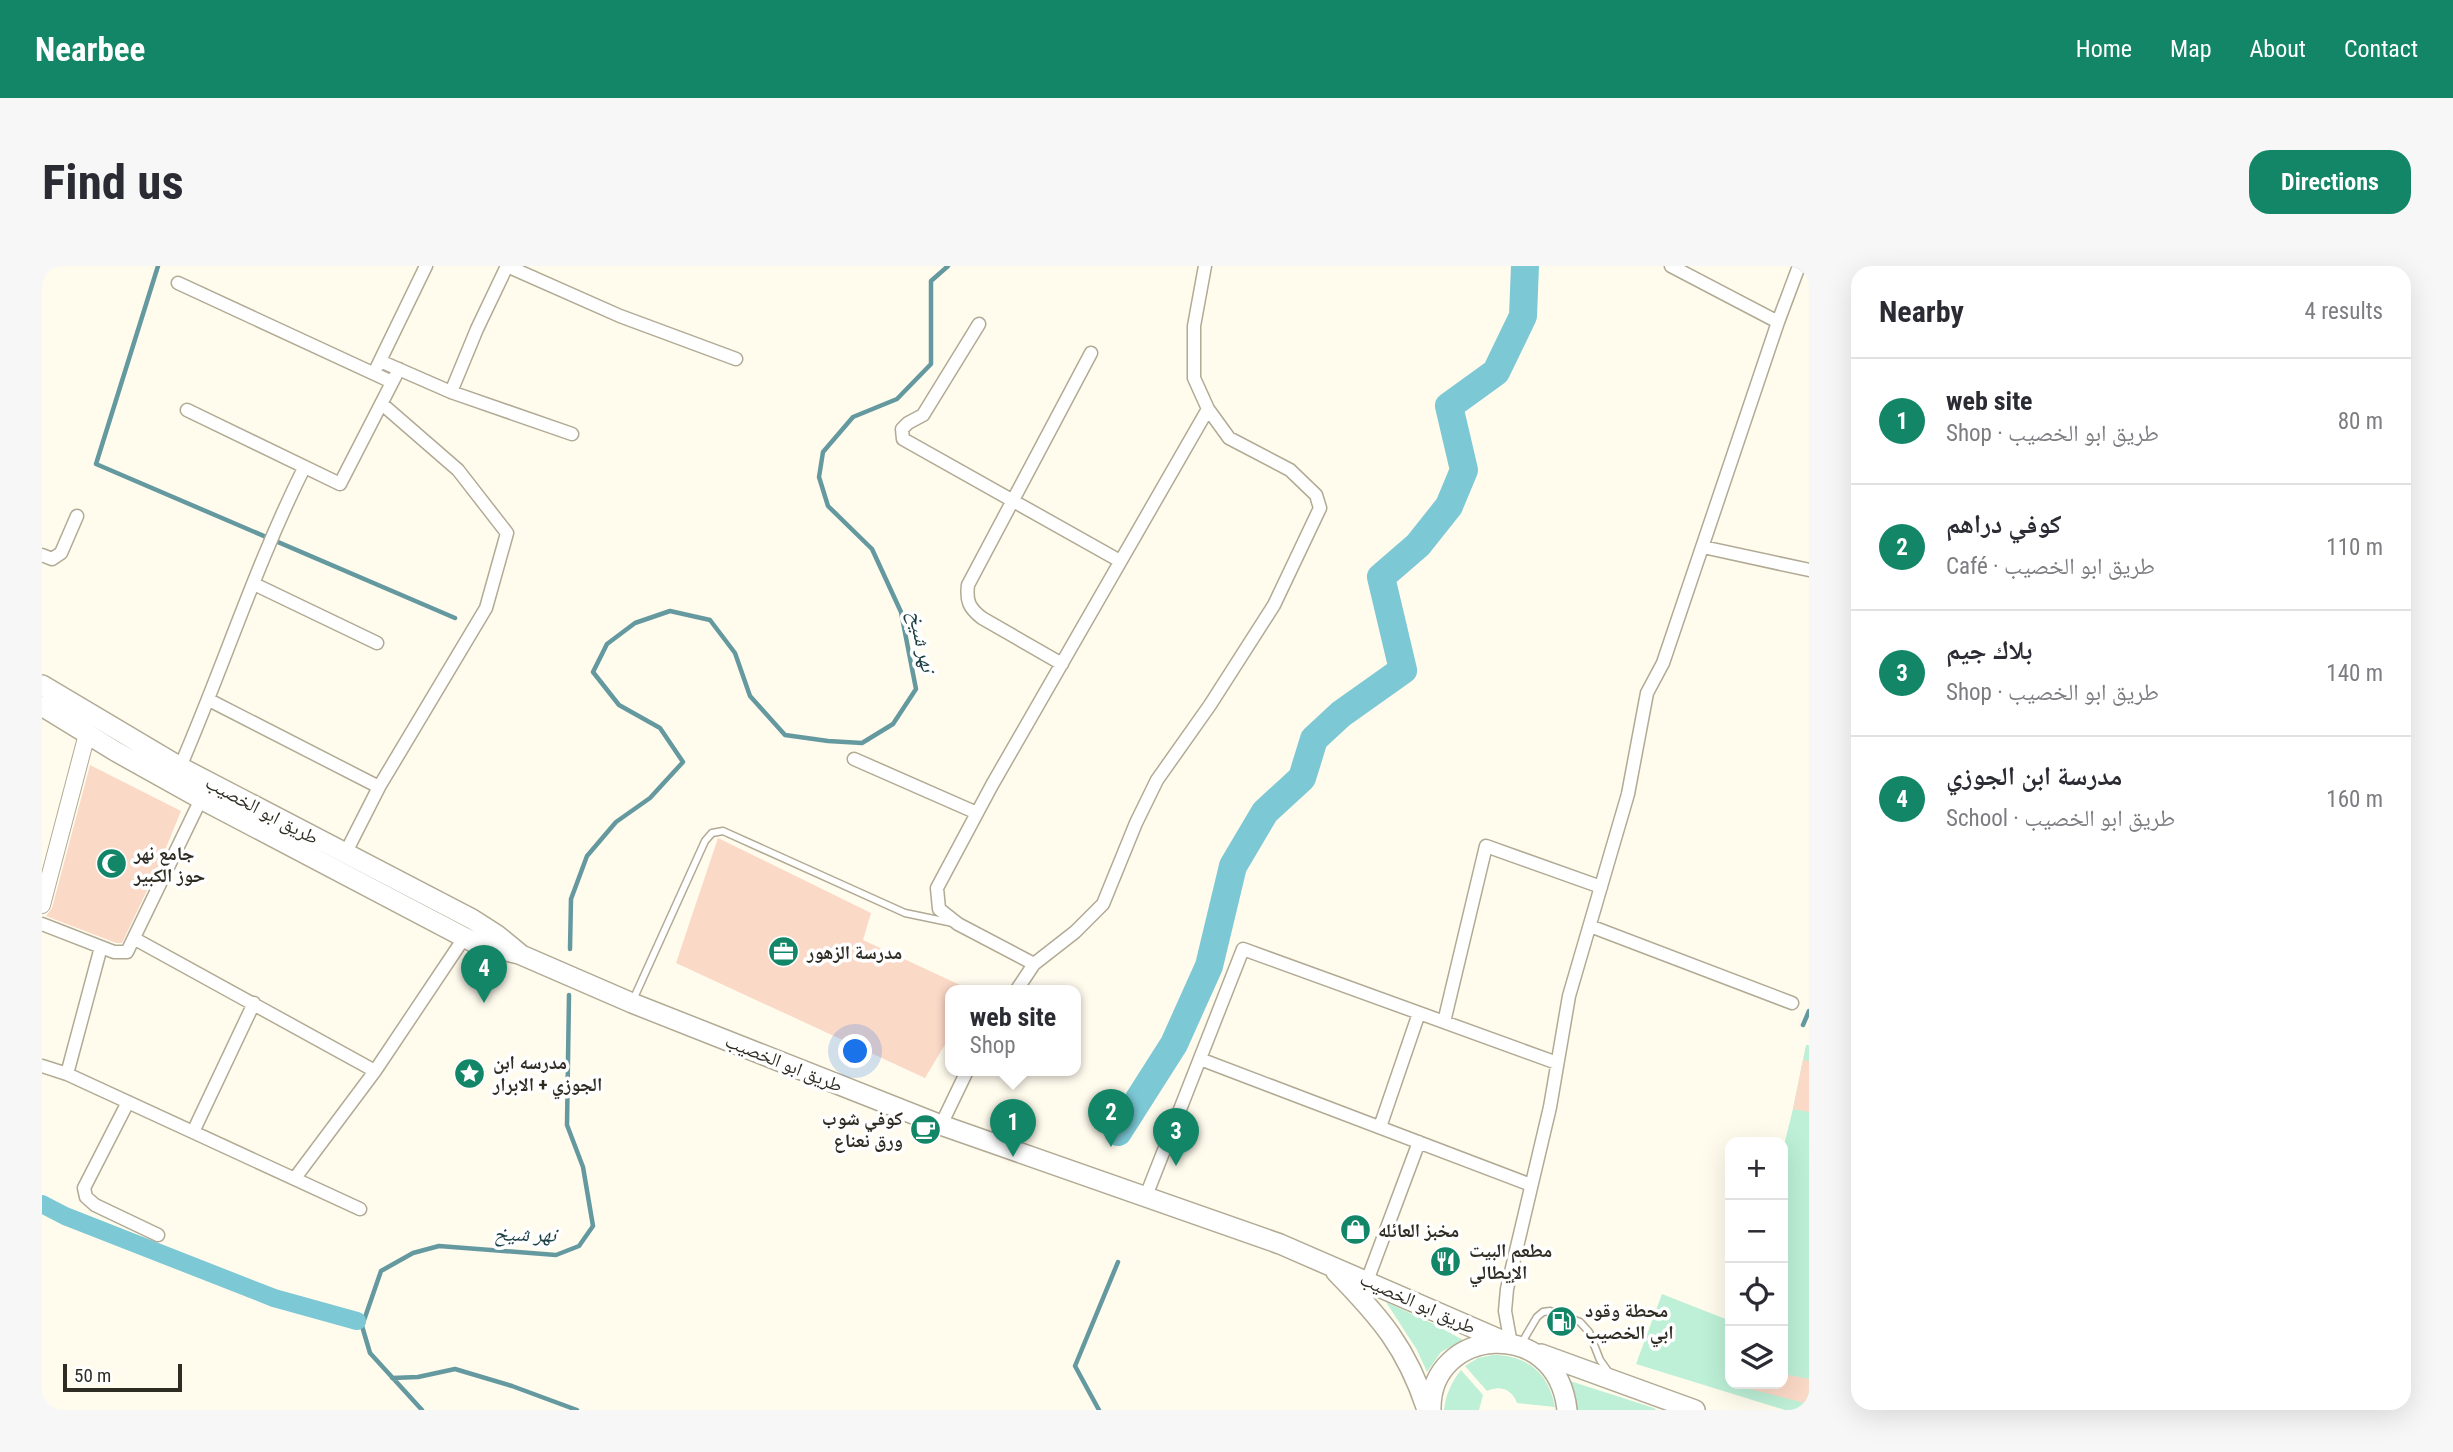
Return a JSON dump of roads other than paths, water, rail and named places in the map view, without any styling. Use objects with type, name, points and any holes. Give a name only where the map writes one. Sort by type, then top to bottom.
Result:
[{"type":"main road","name":"طريق ابو الخصيب","points":[[42,685],[180,767],[472,919],[519,954]]},
{"type":"main road","name":"طريق ابو الخصيب","points":[[42,706],[201,799],[464,938],[519,954],[632,1003],[941,1125],[1231,1226],[1328,1263],[1516,1345],[1695,1410]]},
{"type":"main road","name":"طريق ابو الخصيب","points":[[1328,1263],[1363,1298],[1386,1327],[1418,1382],[1429,1410]]},
{"type":"main road","points":[[1429,1410],[1435,1385],[1443,1370],[1455,1358],[1487,1343],[1516,1345],[1543,1358],[1557,1374],[1565,1394],[1567,1410]]},
{"type":"street","points":[[374,374],[426,266]]},
{"type":"street","points":[[451,392],[477,328],[507,266],[620,316],[736,359]]},
{"type":"street","points":[[1020,985],[1034,964],[1075,932],[1103,904],[1157,780],[1210,705],[1273,606],[1320,508],[1316,495],[1290,470],[1229,438],[1208,409],[1194,378],[1194,326],[1205,266]]},
{"type":"street","points":[[1671,266],[1778,322]]},
{"type":"street","points":[[1516,1345],[1505,1311],[1507,1289],[1557,1063],[1569,996],[1628,794],[1647,694],[1663,663],[1778,322],[1800,266]]},
{"type":"street","points":[[178,283],[392,382]]},
{"type":"street","points":[[979,324],[923,415],[902,429],[903,439],[1120,561]]},
{"type":"street","points":[[1062,664],[982,618],[971,610],[966,598],[968,585],[1091,353]]},
{"type":"street","points":[[380,361],[451,392],[572,434]]},
{"type":"street","points":[[187,410],[340,484],[399,369]]},
{"type":"street","points":[[345,854],[379,787],[486,608],[507,533],[458,470],[382,404]]},
{"type":"street","points":[[1034,964],[958,925],[939,909],[937,888],[977,813],[1208,409]]},
{"type":"street","points":[[180,767],[279,519],[304,468]]},
{"type":"street","points":[[42,555],[52,559],[61,553],[77,516]]},
{"type":"street","points":[[1703,547],[1809,570]]},
{"type":"street","points":[[254,584],[377,643]]},
{"type":"street","points":[[209,699],[379,787]]},
{"type":"street","points":[[42,905],[87,734]]},
{"type":"street","points":[[854,759],[977,813]]},
{"type":"street","points":[[42,924],[114,952],[127,953],[201,799]]},
{"type":"street","points":[[1444,1022],[1486,846],[1601,887]]},
{"type":"street","points":[[1590,926],[1792,1003]]},
{"type":"street","points":[[295,1178],[375,1071],[464,938]]},
{"type":"street","points":[[135,939],[375,1071]]},
{"type":"street","points":[[67,1074],[101,947]]},
{"type":"street","points":[[1146,1196],[1243,949],[1557,1063]]},
{"type":"street","points":[[193,1132],[254,1003]]},
{"type":"street","points":[[1380,1127],[1419,1013]]},
{"type":"street","points":[[1200,1059],[1531,1185]]},
{"type":"street","points":[[42,1066],[67,1074],[360,1209]]},
{"type":"street","points":[[941,1125],[965,1076]]},
{"type":"street","points":[[128,1102],[84,1188],[86,1198],[95,1205],[158,1235]]},
{"type":"street","points":[[1367,1281],[1419,1142]]},
{"type":"lane","points":[[632,1003],[705,841],[712,833],[723,831],[905,913],[958,925]]},
{"type":"lane","points":[[1516,1345],[1537,1317],[1550,1311],[1580,1322],[1590,1332],[1600,1360],[1615,1381]]},
{"type":"waterway","points":[[158,266],[96,464],[455,618]]},
{"type":"waterway","name":"نهر شيخ","points":[[570,949],[571,899],[587,856],[616,822],[650,798],[683,762],[660,728],[619,705],[593,672],[607,644],[635,623],[670,611],[710,620],[735,653],[750,696],[785,735],[862,743],[893,724],[916,689],[901,612],[872,549],[828,506],[819,477],[823,452],[853,417],[897,399],[931,364],[931,281],[948,266]]},
{"type":"waterway","points":[[1118,1132],[1174,1044],[1209,966],[1233,866],[1265,812],[1302,778],[1314,739],[1341,714],[1403,670],[1381,577],[1418,545],[1449,506],[1464,470],[1449,406],[1496,372],[1523,316],[1525,266]]},
{"type":"waterway","name":"نهر شيخ","points":[[422,1410],[370,1353],[362,1326],[381,1271],[413,1253],[439,1246],[556,1255],[579,1246],[593,1226],[583,1167],[567,1125],[569,995]]},
{"type":"waterway","points":[[1803,1025],[1809,1011]]},
{"type":"waterway","points":[[42,1204],[65,1216],[274,1298],[357,1321]]},
{"type":"waterway","points":[[1099,1410],[1075,1366],[1118,1262]]},
{"type":"waterway","points":[[392,1378],[418,1377],[455,1369],[577,1410]]},
{"type":"place","name":"جامع نهر حوز الكبير","points":[[111,864]]},
{"type":"place","name":"مدرسة الزهور","points":[[784,952]]},
{"type":"place","name":"مدرسة ابن الجوزي","points":[[484,1003]]},
{"type":"place","name":"مدرسه ابن الجوزي + الابرار","points":[[470,1073]]},
{"type":"place","name":"كوفي شوب ورق نعناع","points":[[926,1129]]},
{"type":"place","name":"كوفي دراهم","points":[[1111,1147]]},
{"type":"place","name":"web site","points":[[1013,1157]]},
{"type":"place","name":"بلاك جيم","points":[[1176,1166]]},
{"type":"place","name":"مخبز العائله","points":[[1355,1230]]},
{"type":"place","name":"مطعم البيت الإيطالي","points":[[1446,1261]]},
{"type":"place","name":"محطة وقود ابي الخصيب","points":[[1562,1321]]}]
